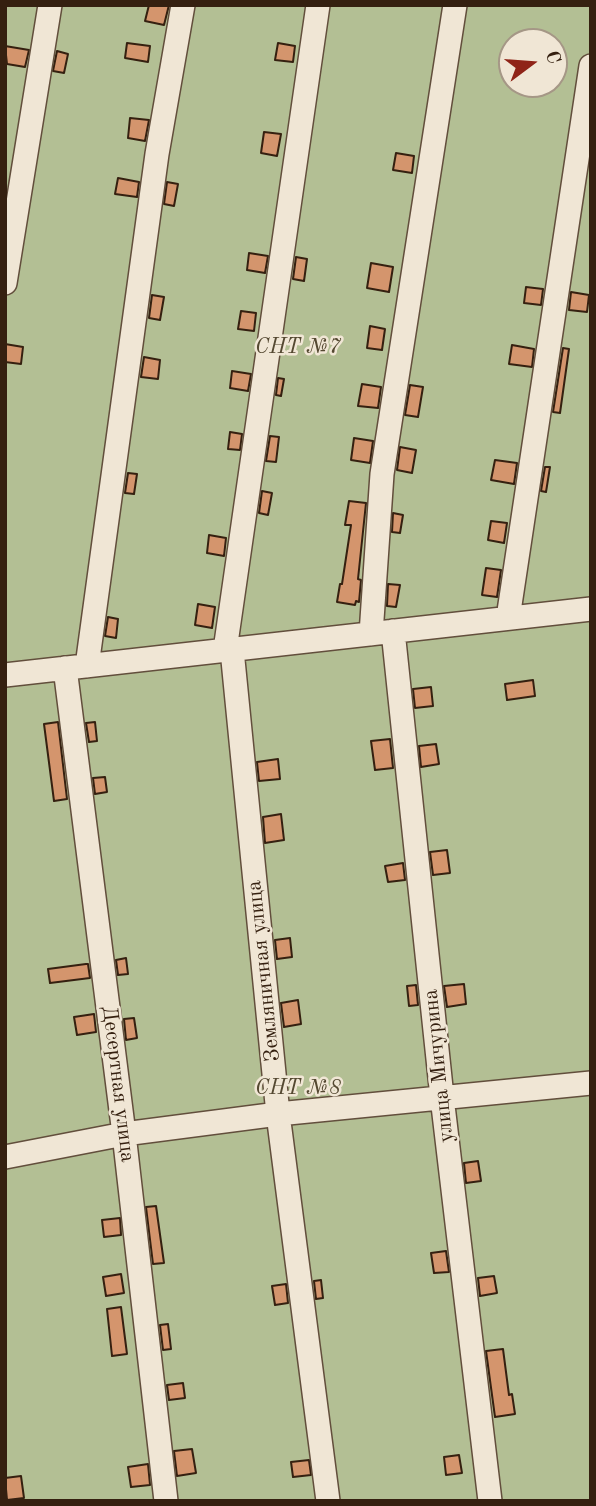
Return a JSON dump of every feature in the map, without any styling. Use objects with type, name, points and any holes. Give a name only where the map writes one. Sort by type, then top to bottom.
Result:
[{"type":"street","points":[[5,283],[50,5]]},
{"type":"street","name":"Десертная улица","points":[[166,1501],[124,1134],[76,667],[183,5]]},
{"type":"street","name":"Земляничная улица","points":[[318,5],[228,650],[278,1114],[328,1501]]},
{"type":"street","name":"улица Мичурина","points":[[455,5],[382,474],[382,633],[442,1097],[490,1501]]},
{"type":"street","points":[[508,618],[591,66]]},
{"type":"street","points":[[5,675],[591,609]]},
{"type":"street","points":[[5,1157],[124,1134],[278,1114],[591,1083]]},
{"type":"green space","points":[[5,5],[591,5],[591,1501],[5,1501]]},
{"type":"building","points":[[149,5],[169,5],[164,25],[145,21]]},
{"type":"building","points":[[127,43],[150,46],[148,62],[125,58]]},
{"type":"building","points":[[278,43],[295,46],[293,62],[275,60]]},
{"type":"building","points":[[5,46],[29,50],[25,67],[7,64]]},
{"type":"building","points":[[57,51],[68,54],[64,73],[53,71]]},
{"type":"building","points":[[130,118],[149,120],[145,141],[128,138]]},
{"type":"building","points":[[264,132],[281,134],[277,156],[261,153]]},
{"type":"building","points":[[396,153],[414,156],[412,173],[393,170]]},
{"type":"building","points":[[118,178],[139,182],[137,197],[115,194]]},
{"type":"building","points":[[167,182],[178,184],[174,206],[164,204]]},
{"type":"building","points":[[249,253],[268,256],[265,273],[247,270]]},
{"type":"building","points":[[296,257],[307,259],[304,281],[293,279]]},
{"type":"building","points":[[371,263],[393,267],[389,292],[367,288]]},
{"type":"building","points":[[526,287],[543,289],[541,305],[524,303]]},
{"type":"building","points":[[571,292],[589,295],[587,312],[569,310]]},
{"type":"building","points":[[152,295],[164,297],[160,320],[149,318]]},
{"type":"building","points":[[241,311],[256,313],[254,331],[238,329]]},
{"type":"building","points":[[370,326],[385,329],[382,350],[367,348]]},
{"type":"building","points":[[5,344],[23,347],[21,364],[5,362]]},
{"type":"building","points":[[512,345],[534,349],[532,367],[509,364]]},
{"type":"building","points":[[563,348],[569,349],[560,413],[553,412]]},
{"type":"building","points":[[144,357],[160,360],[158,379],[141,377]]},
{"type":"building","points":[[232,371],[251,374],[248,391],[230,388]]},
{"type":"building","points":[[278,378],[284,379],[281,396],[276,395]]},
{"type":"building","points":[[362,384],[381,387],[378,408],[358,406]]},
{"type":"building","points":[[410,385],[423,387],[418,417],[405,415]]},
{"type":"building","points":[[230,432],[242,434],[240,450],[228,449]]},
{"type":"building","points":[[270,436],[279,437],[276,462],[266,461]]},
{"type":"building","points":[[354,438],[373,441],[370,463],[351,460]]},
{"type":"building","points":[[400,447],[416,450],[412,473],[397,470]]},
{"type":"building","points":[[495,460],[517,463],[514,484],[491,480]]},
{"type":"building","points":[[545,467],[550,467],[546,492],[541,491]]},
{"type":"building","points":[[128,473],[137,474],[134,494],[125,493]]},
{"type":"building","points":[[262,491],[272,493],[268,515],[259,513]]},
{"type":"building","points":[[349,501],[366,503],[358,579],[361,580],[359,602],[356,601],[355,605],[337,602],[351,525],[345,525]]},
{"type":"building","points":[[393,513],[403,515],[400,533],[392,532]]},
{"type":"building","points":[[491,521],[507,523],[504,543],[488,540]]},
{"type":"building","points":[[209,535],[226,538],[224,556],[207,553]]},
{"type":"building","points":[[486,568],[501,570],[497,597],[482,595]]},
{"type":"building","points":[[388,584],[400,585],[396,607],[387,606]]},
{"type":"building","points":[[198,604],[215,607],[212,628],[195,625]]},
{"type":"building","points":[[108,617],[118,619],[116,638],[105,636]]},
{"type":"building","points":[[533,680],[535,696],[507,700],[505,684]]},
{"type":"building","points":[[431,687],[433,706],[415,708],[413,689]]},
{"type":"building","points":[[58,722],[67,799],[54,801],[44,724]]},
{"type":"building","points":[[95,722],[97,741],[89,742],[86,723]]},
{"type":"building","points":[[390,739],[393,768],[375,770],[371,741]]},
{"type":"building","points":[[436,744],[439,764],[421,767],[419,746]]},
{"type":"building","points":[[278,759],[280,779],[259,781],[257,762]]},
{"type":"building","points":[[105,777],[107,792],[95,794],[93,778]]},
{"type":"building","points":[[281,814],[284,840],[265,843],[263,817]]},
{"type":"building","points":[[447,850],[450,873],[433,875],[430,852]]},
{"type":"building","points":[[403,863],[405,880],[388,882],[385,866]]},
{"type":"building","points":[[290,938],[292,957],[277,959],[275,940]]},
{"type":"building","points":[[126,958],[128,974],[118,975],[116,960]]},
{"type":"building","points":[[88,964],[90,978],[50,983],[48,969]]},
{"type":"building","points":[[464,984],[466,1004],[447,1007],[444,986]]},
{"type":"building","points":[[416,985],[418,1005],[409,1006],[407,986]]},
{"type":"building","points":[[298,1000],[301,1024],[284,1027],[281,1003]]},
{"type":"building","points":[[94,1014],[96,1032],[77,1035],[74,1017]]},
{"type":"building","points":[[134,1018],[137,1038],[126,1040],[124,1019]]},
{"type":"building","points":[[478,1161],[481,1181],[466,1183],[464,1163]]},
{"type":"building","points":[[156,1206],[164,1263],[153,1264],[146,1207]]},
{"type":"building","points":[[120,1218],[121,1235],[104,1237],[102,1220]]},
{"type":"building","points":[[446,1251],[449,1272],[434,1273],[431,1253]]},
{"type":"building","points":[[121,1274],[124,1293],[106,1296],[103,1277]]},
{"type":"building","points":[[494,1276],[497,1293],[480,1296],[478,1278]]},
{"type":"building","points":[[321,1280],[323,1298],[316,1299],[314,1281]]},
{"type":"building","points":[[286,1284],[288,1303],[275,1305],[272,1286]]},
{"type":"building","points":[[121,1307],[127,1354],[112,1356],[107,1309]]},
{"type":"building","points":[[168,1324],[171,1349],[163,1350],[160,1325]]},
{"type":"building","points":[[503,1349],[509,1395],[512,1394],[515,1414],[495,1417],[486,1351]]},
{"type":"building","points":[[183,1383],[185,1398],[169,1400],[167,1385]]},
{"type":"building","points":[[192,1449],[196,1473],[177,1476],[174,1451]]},
{"type":"building","points":[[459,1455],[462,1473],[446,1475],[444,1457]]},
{"type":"building","points":[[309,1460],[311,1475],[293,1477],[291,1462]]},
{"type":"building","points":[[148,1464],[150,1485],[131,1487],[128,1467]]},
{"type":"building","points":[[21,1476],[24,1498],[7,1500],[5,1478]]},
{"type":"park label","name":"СНТ №7","points":[[298,347]]},
{"type":"park label","name":"СНТ №8","points":[[298,1088]]}]
